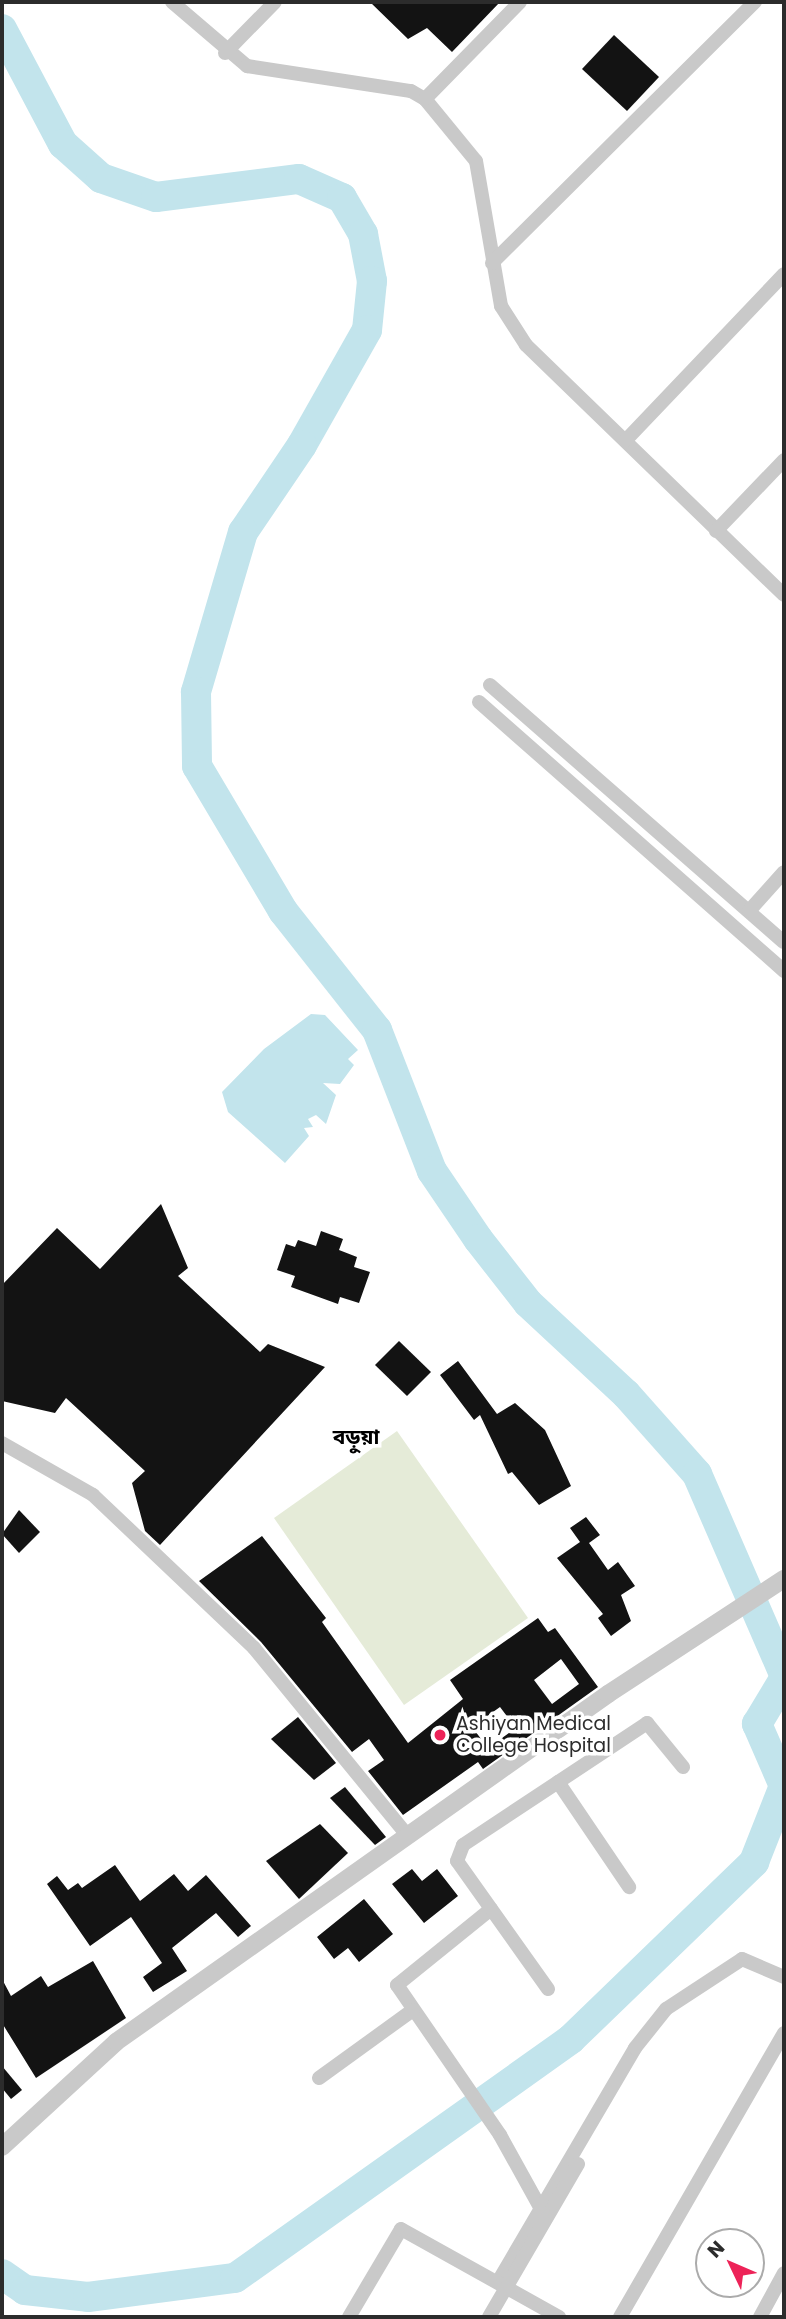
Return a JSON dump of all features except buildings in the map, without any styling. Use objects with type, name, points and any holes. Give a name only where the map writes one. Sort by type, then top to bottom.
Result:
[{"type":"street","points":[[172,2],[225,53],[247,65],[411,91],[425,99],[475,161],[501,306],[526,345],[784,595]]},
{"type":"street","points":[[225,53],[275,2]]},
{"type":"street","points":[[425,99],[520,2]]},
{"type":"street","points":[[492,263],[755,2]]},
{"type":"street","points":[[626,440],[784,274]]},
{"type":"street","points":[[716,531],[784,460]]},
{"type":"street","points":[[490,685],[784,942]]},
{"type":"street","points":[[479,702],[784,971]]},
{"type":"street","points":[[558,772],[574,756]]},
{"type":"street","points":[[749,911],[784,872]]},
{"type":"street","points":[[2,1443],[93,1495],[254,1648],[407,1835]]},
{"type":"street","points":[[2,2147],[116,2042],[407,1835],[680,1647],[784,1579]]},
{"type":"street","points":[[548,1989],[491,1909],[458,1854],[646,1723],[683,1767]]},
{"type":"street","points":[[558,1782],[629,1887]]},
{"type":"street","points":[[491,1909],[397,1985],[500,2135],[547,2218]]},
{"type":"street","points":[[489,2317],[502,2283],[635,2048],[666,2009],[742,1959],[784,1978]]},
{"type":"street","points":[[319,2078],[413,2010]]},
{"type":"street","points":[[620,2317],[784,2033]]},
{"type":"street","points":[[502,2283],[547,2218],[647,2045]]},
{"type":"street","points":[[349,2317],[401,2229],[559,2317]]},
{"type":"street","points":[[760,2317],[784,2273]]},
{"type":"green space","points":[[397,1431],[528,1618],[404,1705],[274,1518]]},
{"type":"water","points":[[311,1014],[325,1015],[358,1050],[348,1059],[354,1065],[340,1084],[323,1083],[336,1095],[326,1124],[316,1115],[308,1119],[313,1127],[304,1128],[309,1136],[285,1163],[228,1112],[222,1092],[264,1049]]},
{"type":"waterway","points":[[2,29],[63,144],[101,178],[156,197],[299,179],[342,198],[363,234],[372,281],[367,330],[302,445],[243,532],[196,692],[197,766],[283,911],[377,1030],[432,1171],[478,1239],[528,1303],[626,1394],[697,1474],[784,1674]]},
{"type":"waterway","points":[[2,2274],[25,2290],[88,2297],[235,2278],[571,2039],[754,1862],[784,1786],[757,1724],[784,1679]]},
{"type":"place","name":"Ashiyan Medical College Hospital","points":[[440,1735]]},
{"type":"district","name":"বড়ুয়া","points":[[356,1437]]}]
